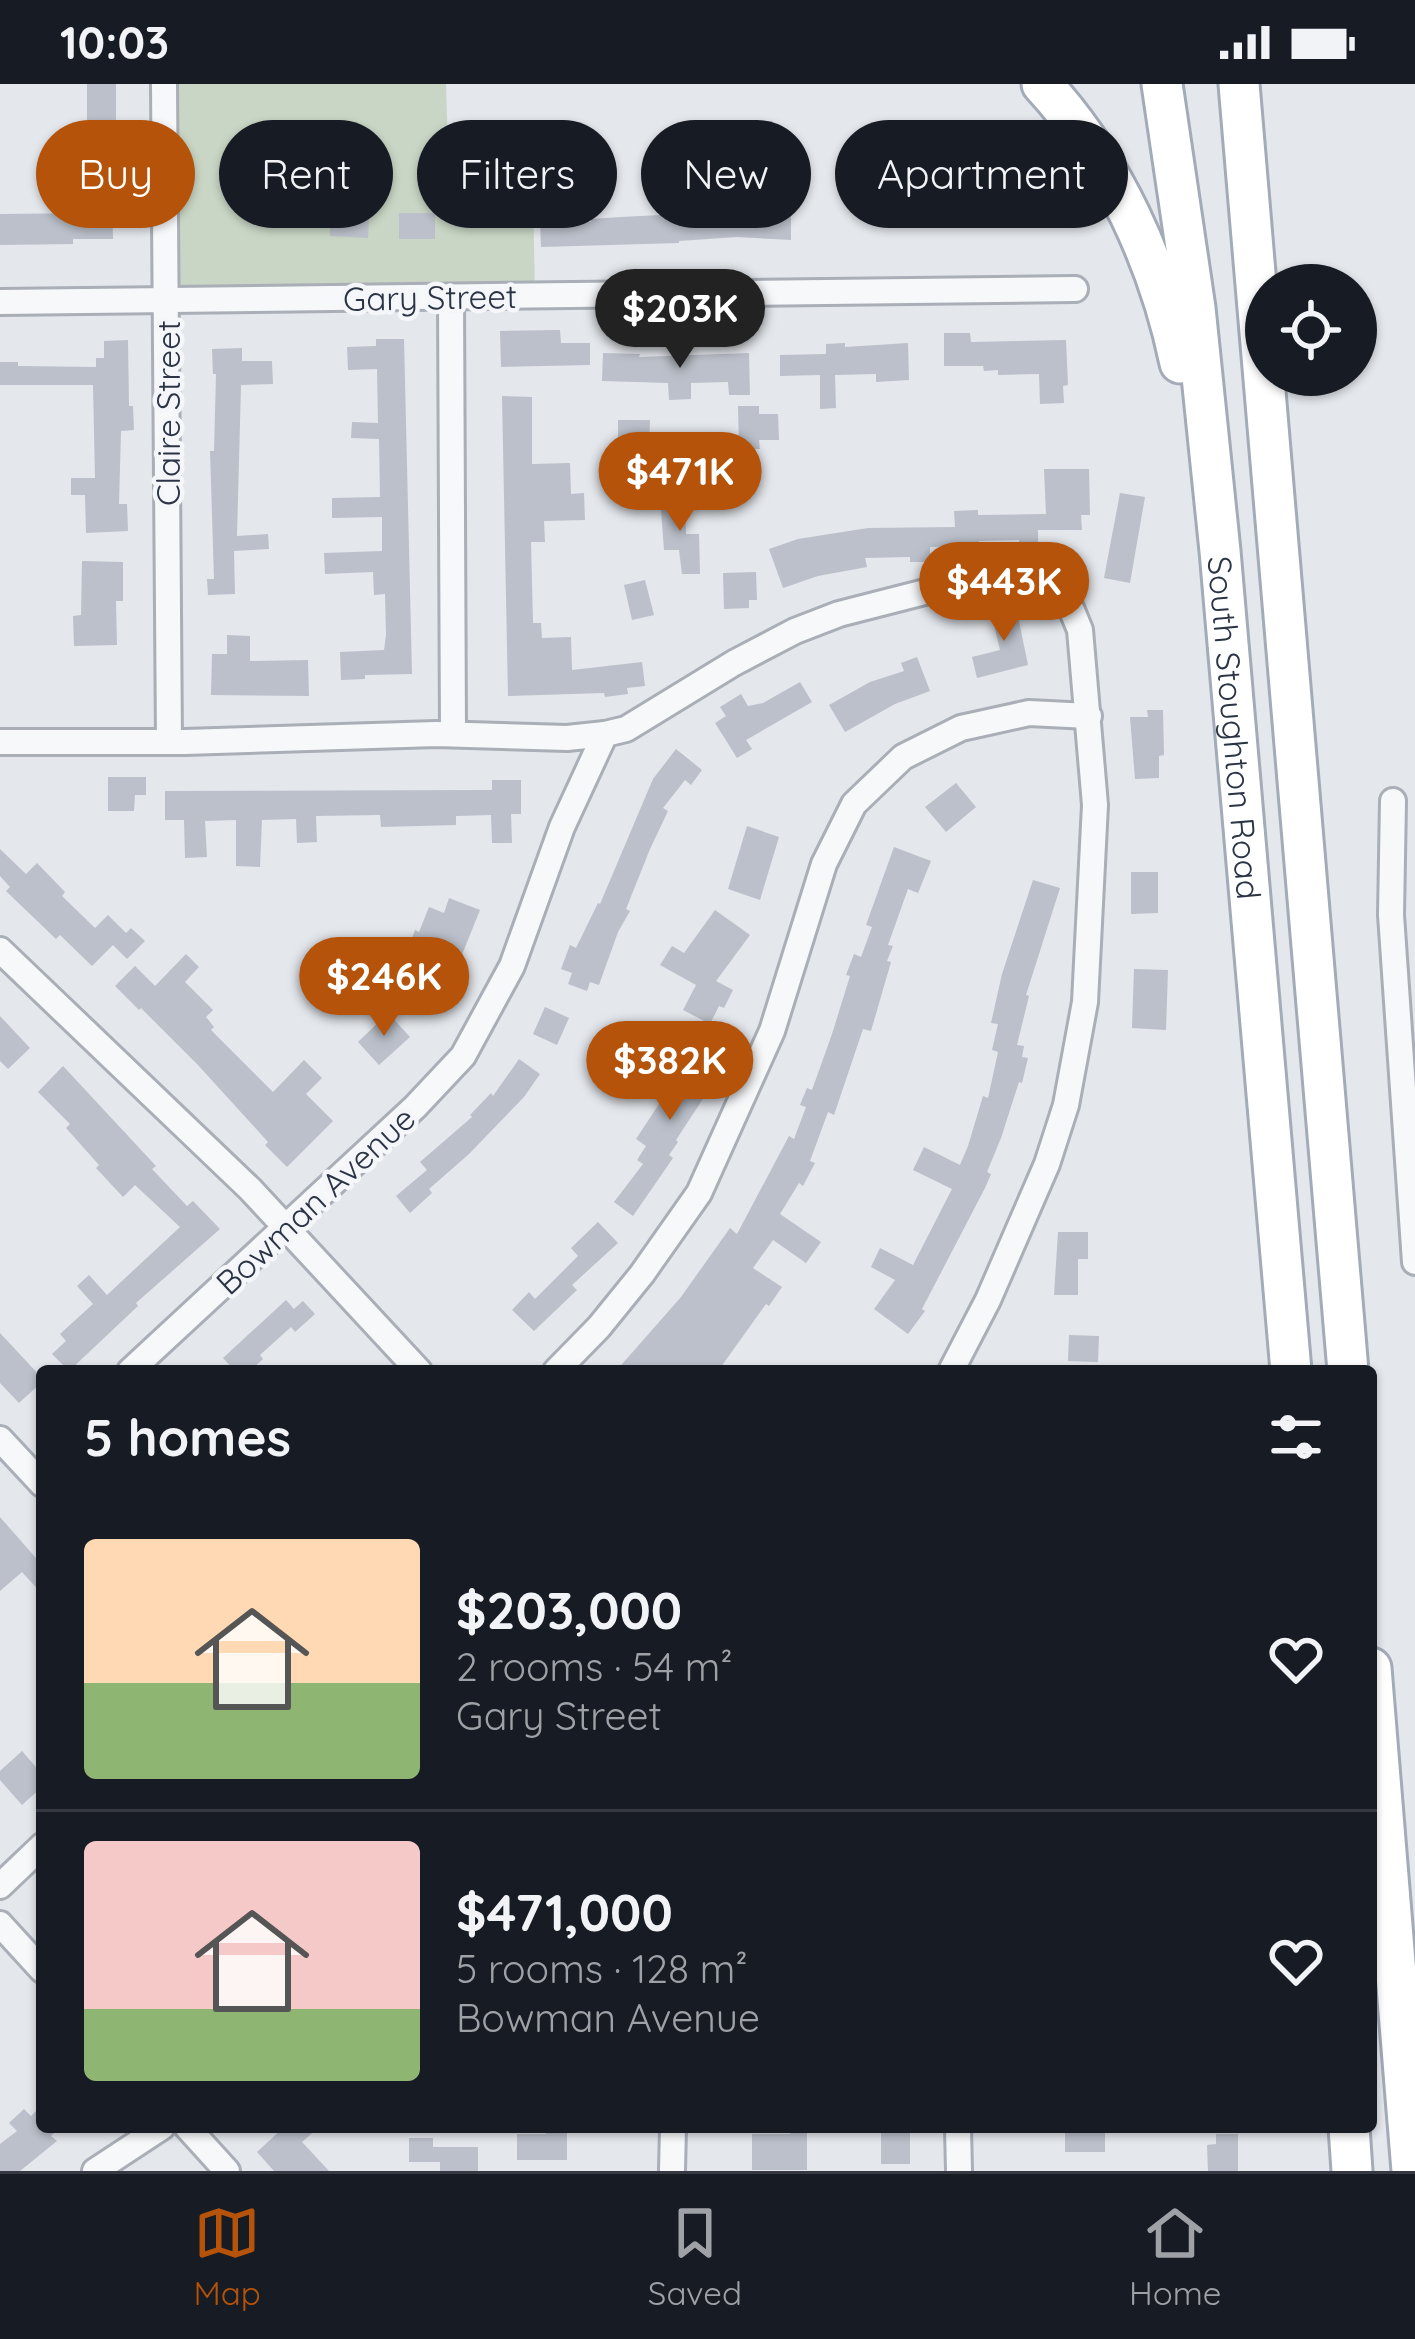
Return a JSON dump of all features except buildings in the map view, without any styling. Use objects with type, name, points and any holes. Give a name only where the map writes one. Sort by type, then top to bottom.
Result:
[{"type":"main road","points":[[1042,84],[1086,138],[1144,247],[1168,311],[1220,551]]},
{"type":"main road","name":"South Stoughton Road","points":[[1162,84],[1195,308],[1220,551],[1290,1365]]},
{"type":"main road","name":"South Stoughton Road","points":[[1239,84],[1348,1365]]},
{"type":"main road","points":[[1377,1742],[1412,2171]]},
{"type":"main road","points":[[1349,2133],[1352,2171]]},
{"type":"street","name":"Claire Street","points":[[164,84],[169,742]]},
{"type":"street","name":"Gary Street","points":[[0,302],[1075,289]]},
{"type":"street","points":[[451,297],[453,734]]},
{"type":"street","points":[[0,742],[604,734],[626,729],[734,663],[839,614],[1015,574],[1044,577],[1064,591],[1080,630],[1089,716],[1095,805],[1085,1003],[1066,1105],[1039,1183],[956,1365]]},
{"type":"street","points":[[562,1365],[643,1274],[699,1192],[772,1031],[824,865],[854,804],[903,757],[961,728],[1030,713],[1089,716]]},
{"type":"street","name":"Bowman Avenue","points":[[136,1365],[464,1056],[512,966],[556,844],[604,734]]},
{"type":"street","points":[[1393,801],[1391,915],[1415,1262]]},
{"type":"street","points":[[0,950],[250,1189],[412,1365]]},
{"type":"street","points":[[0,1439],[36,1467]]},
{"type":"street","points":[[0,1886],[36,1852]]},
{"type":"street","points":[[0,1924],[36,1963]]},
{"type":"street","points":[[95,2171],[153,2133]]},
{"type":"street","points":[[192,2133],[227,2171]]},
{"type":"street","points":[[672,2171],[673,2133]]},
{"type":"street","points":[[958,2133],[958,2171]]},
{"type":"green space","points":[[164,84],[446,84],[447,120],[417,120],[417,228],[534,228],[535,296],[166,300],[165,228],[195,228],[195,120],[164,120]]}]
